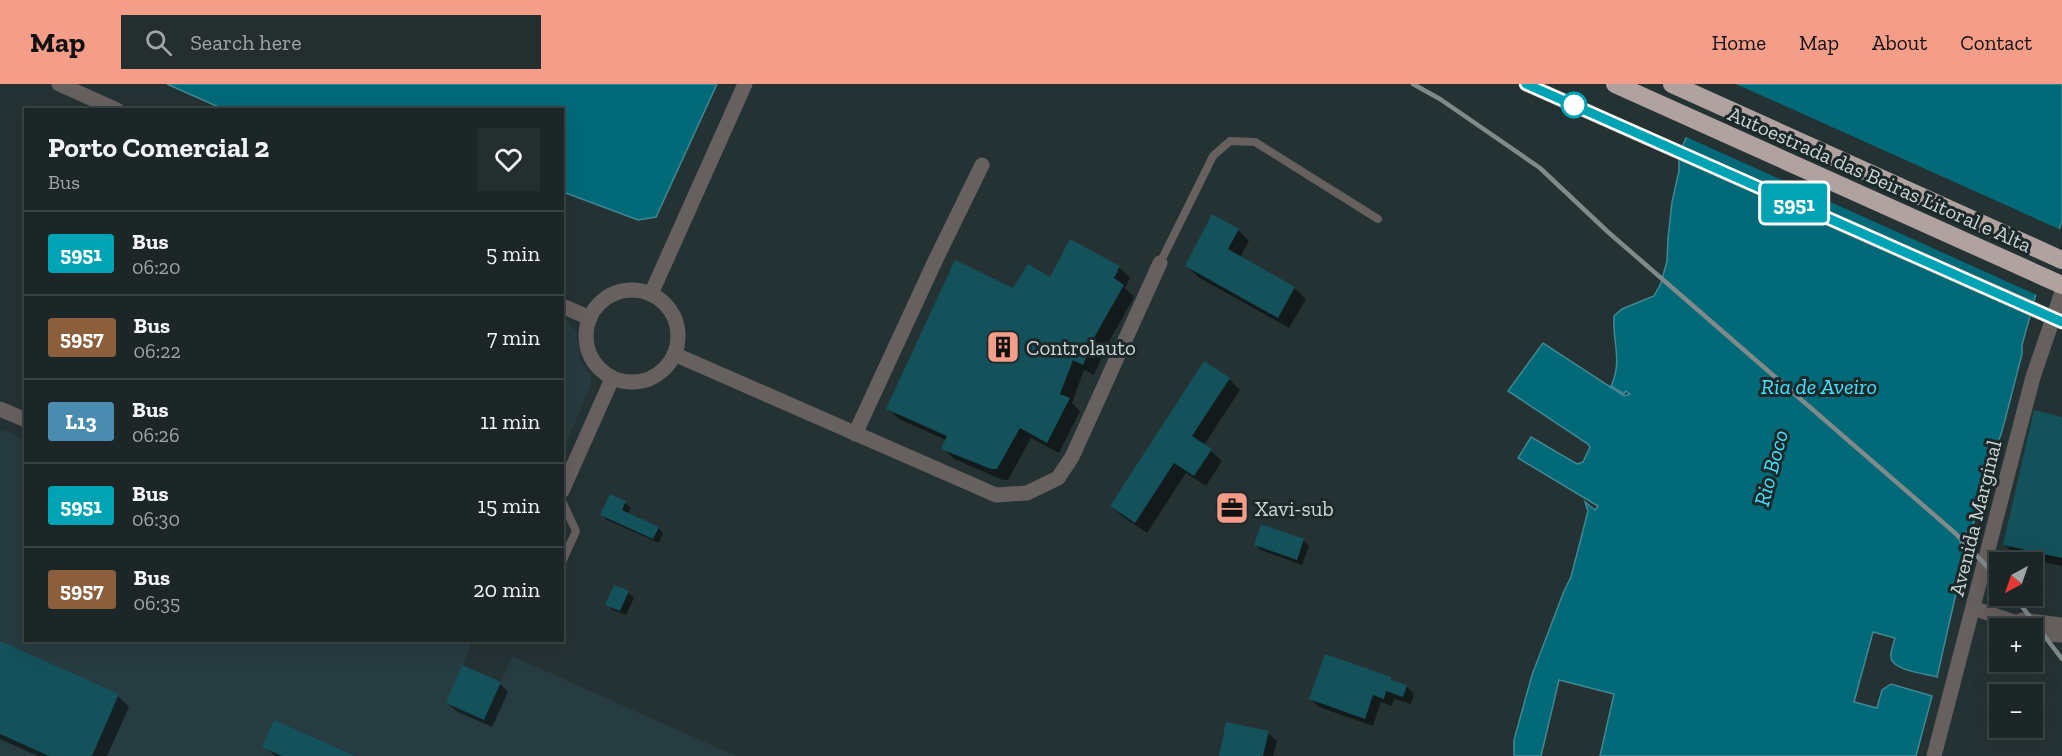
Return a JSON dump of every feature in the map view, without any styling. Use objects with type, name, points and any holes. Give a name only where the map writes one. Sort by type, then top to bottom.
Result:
[{"type":"highway","name":"Autoestrada das Beiras Litoral e Alta","points":[[1614,84],[2062,285]]},
{"type":"highway","name":"Autoestrada das Beiras Litoral e Alta","points":[[1672,84],[2062,260]]},
{"type":"street","points":[[59,84],[113,108]]},
{"type":"street","points":[[651,294],[745,84]]},
{"type":"street","points":[[1526,84],[2062,322]]},
{"type":"street","points":[[855,434],[982,165]]},
{"type":"street","points":[[674,354],[996,495],[1027,493],[1058,478],[1072,457],[1160,263]]},
{"type":"street","points":[[630,290],[651,294],[667,307],[677,325],[677,346],[669,365],[653,378],[633,383],[612,379],[596,366],[586,348],[586,327],[590,318],[595,308],[610,295],[630,290]]},
{"type":"street","name":"Avenida Marginal","points":[[1934,756],[2033,377],[2062,292]]},
{"type":"street","points":[[564,307],[590,318]]},
{"type":"street","points":[[564,487],[612,379]]},
{"type":"street","points":[[0,408],[24,419]]},
{"type":"street","points":[[1973,608],[2004,618]]},
{"type":"street","points":[[2043,623],[2062,625]]},
{"type":"street","points":[[2043,632],[2062,635]]},
{"type":"lane","points":[[1160,263],[1213,156],[1230,141],[1255,142],[1377,219]]},
{"type":"lane","points":[[564,505],[576,531],[564,558]]},
{"type":"shaded area","points":[[564,318],[576,331],[580,359],[591,375],[591,384],[564,449]]},
{"type":"shaded area","points":[[4,430],[24,440],[24,642],[472,642],[463,665],[501,682],[512,656],[736,756],[0,756],[0,433]]},
{"type":"water","points":[[167,84],[717,84],[656,217],[638,220],[564,192],[564,108],[221,108]]},
{"type":"water","name":"Ria de Aveiro","points":[[1710,84],[2062,84],[2062,221],[2036,294],[2004,424],[1973,525],[1960,541],[1964,558],[1937,677],[1910,671],[1897,665],[1891,655],[1895,638],[1873,632],[1854,702],[1877,708],[1882,690],[1891,684],[1932,696],[1916,756],[1600,756],[1614,694],[1559,680],[1541,756],[1514,756],[1514,740],[1532,675],[1571,577],[1588,511],[1585,502],[1595,510],[1598,506],[1518,458],[1531,437],[1577,464],[1583,462],[1590,447],[1508,391],[1543,343],[1624,396],[1630,394],[1626,391],[1624,394],[1611,386],[1617,360],[1614,316],[1622,309],[1654,296],[1661,283],[1667,261],[1672,202],[1679,171],[1679,154]]},
{"type":"pier","points":[[1706,84],[1736,84],[2061,230],[2039,296],[1684,136]]},
{"type":"building","points":[[1212,214],[1239,229],[1228,249],[1295,287],[1278,318],[1185,266]]},
{"type":"building","name":"Controlauto","points":[[1070,239],[1120,266],[1114,278],[1124,285],[1096,334],[1083,365],[1073,360],[1060,394],[1070,398],[1047,443],[1020,428],[997,469],[991,469],[941,449],[947,436],[886,409],[955,260],[1013,288],[1028,264],[1050,277]]},
{"type":"building","points":[[1204,361],[1230,378],[1192,436],[1212,449],[1194,476],[1174,463],[1135,523],[1110,506]]},
{"type":"building","points":[[2034,410],[2062,417],[2062,558],[2003,545]]},
{"type":"building","points":[[610,494],[626,501],[622,510],[659,527],[653,539],[600,515]]},
{"type":"building","points":[[1261,524],[1304,539],[1297,560],[1254,545]]},
{"type":"building","points":[[614,585],[629,591],[620,611],[605,605]]},
{"type":"building","points":[[0,641],[119,694],[92,756],[49,756],[0,734]]},
{"type":"building","points":[[1325,654],[1391,677],[1391,680],[1407,685],[1403,697],[1386,691],[1384,699],[1373,695],[1365,719],[1309,699]]},
{"type":"building","points":[[462,665],[501,682],[484,720],[446,703]]},
{"type":"building","points":[[274,720],[355,756],[282,756],[262,747]]},
{"type":"building","points":[[1226,722],[1269,731],[1263,756],[1219,756]]},
{"type":"railway","points":[[1413,84],[1440,99],[1540,168],[1608,232],[1955,533],[1989,569]]},
{"type":"railway","points":[[2022,606],[2062,659]]},
{"type":"bus line","name":"5951","points":[[1526,84],[2062,322]]},
{"type":"place","name":"Controlauto","points":[[1003,347]]},
{"type":"place","name":"Xavi-sub","points":[[1232,508]]},
{"type":"water label","name":"Rio Boco","points":[[1771,468]]}]
